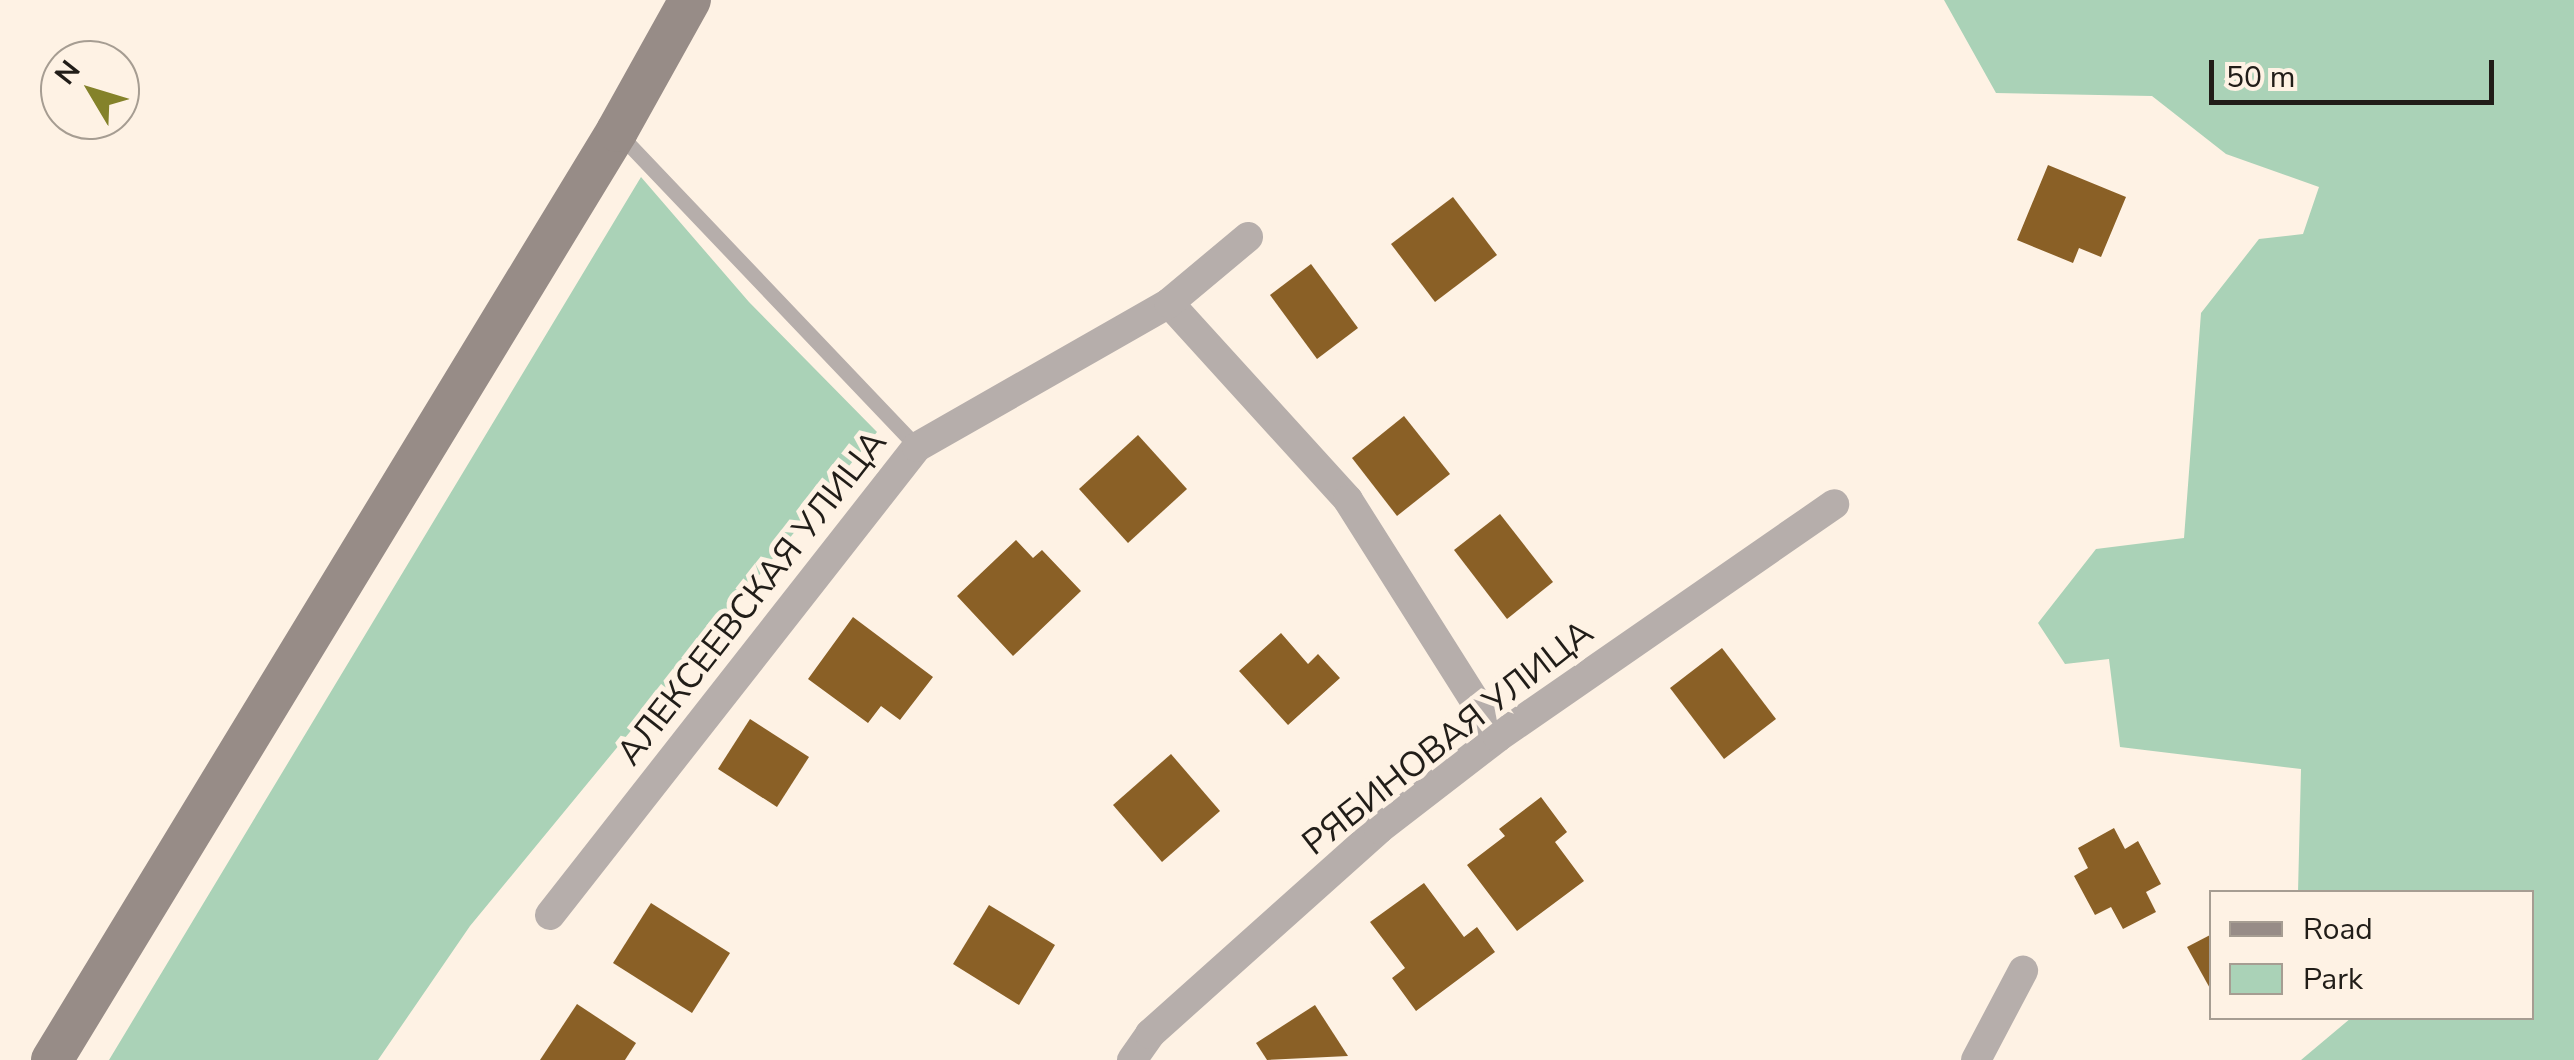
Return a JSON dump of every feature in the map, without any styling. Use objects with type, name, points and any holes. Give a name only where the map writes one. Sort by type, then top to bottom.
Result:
[{"type":"main road","points":[[52,1060],[616,131],[690,0]]},
{"type":"street","name":"АЛЕКСЕЕВСКАЯ УЛИЦА","points":[[550,915],[918,447],[1169,303],[1248,238]]},
{"type":"street","points":[[1169,303],[1348,500],[1498,737]]},
{"type":"street","name":"РЯБИНОВАЯ УЛИЦА","points":[[1132,1060],[1150,1034],[1379,829],[1498,737],[1834,504]]},
{"type":"street","points":[[1976,1060],[2022,972]]},
{"type":"lane","points":[[616,131],[918,447]]},
{"type":"green space","points":[[1944,0],[2574,0],[2574,1060],[2301,1060],[2349,1020],[2534,1020],[2534,890],[2298,890],[2301,769],[2120,747],[2109,659],[2065,664],[2038,623],[2096,549],[2184,538],[2201,313],[2259,239],[2303,234],[2319,187],[2226,154],[2152,96],[1996,93]]},
{"type":"green space","points":[[641,177],[749,302],[877,432],[470,926],[378,1060],[109,1060]]},
{"type":"building","points":[[2048,165],[2126,197],[2101,257],[2079,248],[2073,263],[2017,240]]},
{"type":"building","points":[[1453,197],[1497,255],[1435,302],[1391,244]]},
{"type":"building","points":[[1311,264],[1358,328],[1317,359],[1270,295]]},
{"type":"building","points":[[1404,416],[1450,474],[1397,516],[1352,458]]},
{"type":"building","points":[[1138,435],[1187,489],[1128,543],[1079,489]]},
{"type":"building","points":[[1500,514],[1553,582],[1507,619],[1454,550]]},
{"type":"building","points":[[1016,540],[1033,558],[1042,550],[1081,591],[1013,656],[957,596]]},
{"type":"building","points":[[853,617],[933,677],[900,720],[881,706],[868,723],[808,679]]},
{"type":"building","points":[[1281,633],[1308,664],[1318,654],[1340,678],[1288,725],[1239,671]]},
{"type":"building","points":[[1722,648],[1776,719],[1724,759],[1670,688]]},
{"type":"building","points":[[750,719],[809,757],[777,807],[718,769]]},
{"type":"building","points":[[1171,754],[1220,811],[1162,862],[1113,805]]},
{"type":"building","points":[[1541,797],[1567,832],[1555,842],[1584,881],[1517,931],[1467,865],[1505,836],[1499,829]]},
{"type":"building","points":[[2114,828],[2125,849],[2138,841],[2161,884],[2146,892],[2156,912],[2123,929],[2111,907],[2095,915],[2074,876],[2088,868],[2078,848]]},
{"type":"building","points":[[1424,883],[1464,937],[1477,927],[1495,952],[1416,1011],[1392,978],[1405,968],[1370,922]]},
{"type":"building","points":[[651,903],[730,953],[692,1013],[613,963]]},
{"type":"building","points":[[989,905],[1055,945],[1019,1005],[953,964]]},
{"type":"building","points":[[2209,936],[2209,987],[2187,947]]},
{"type":"building","points":[[577,1004],[636,1043],[625,1060],[540,1060]]},
{"type":"building","points":[[1315,1005],[1348,1056],[1267,1060],[1256,1043]]}]
